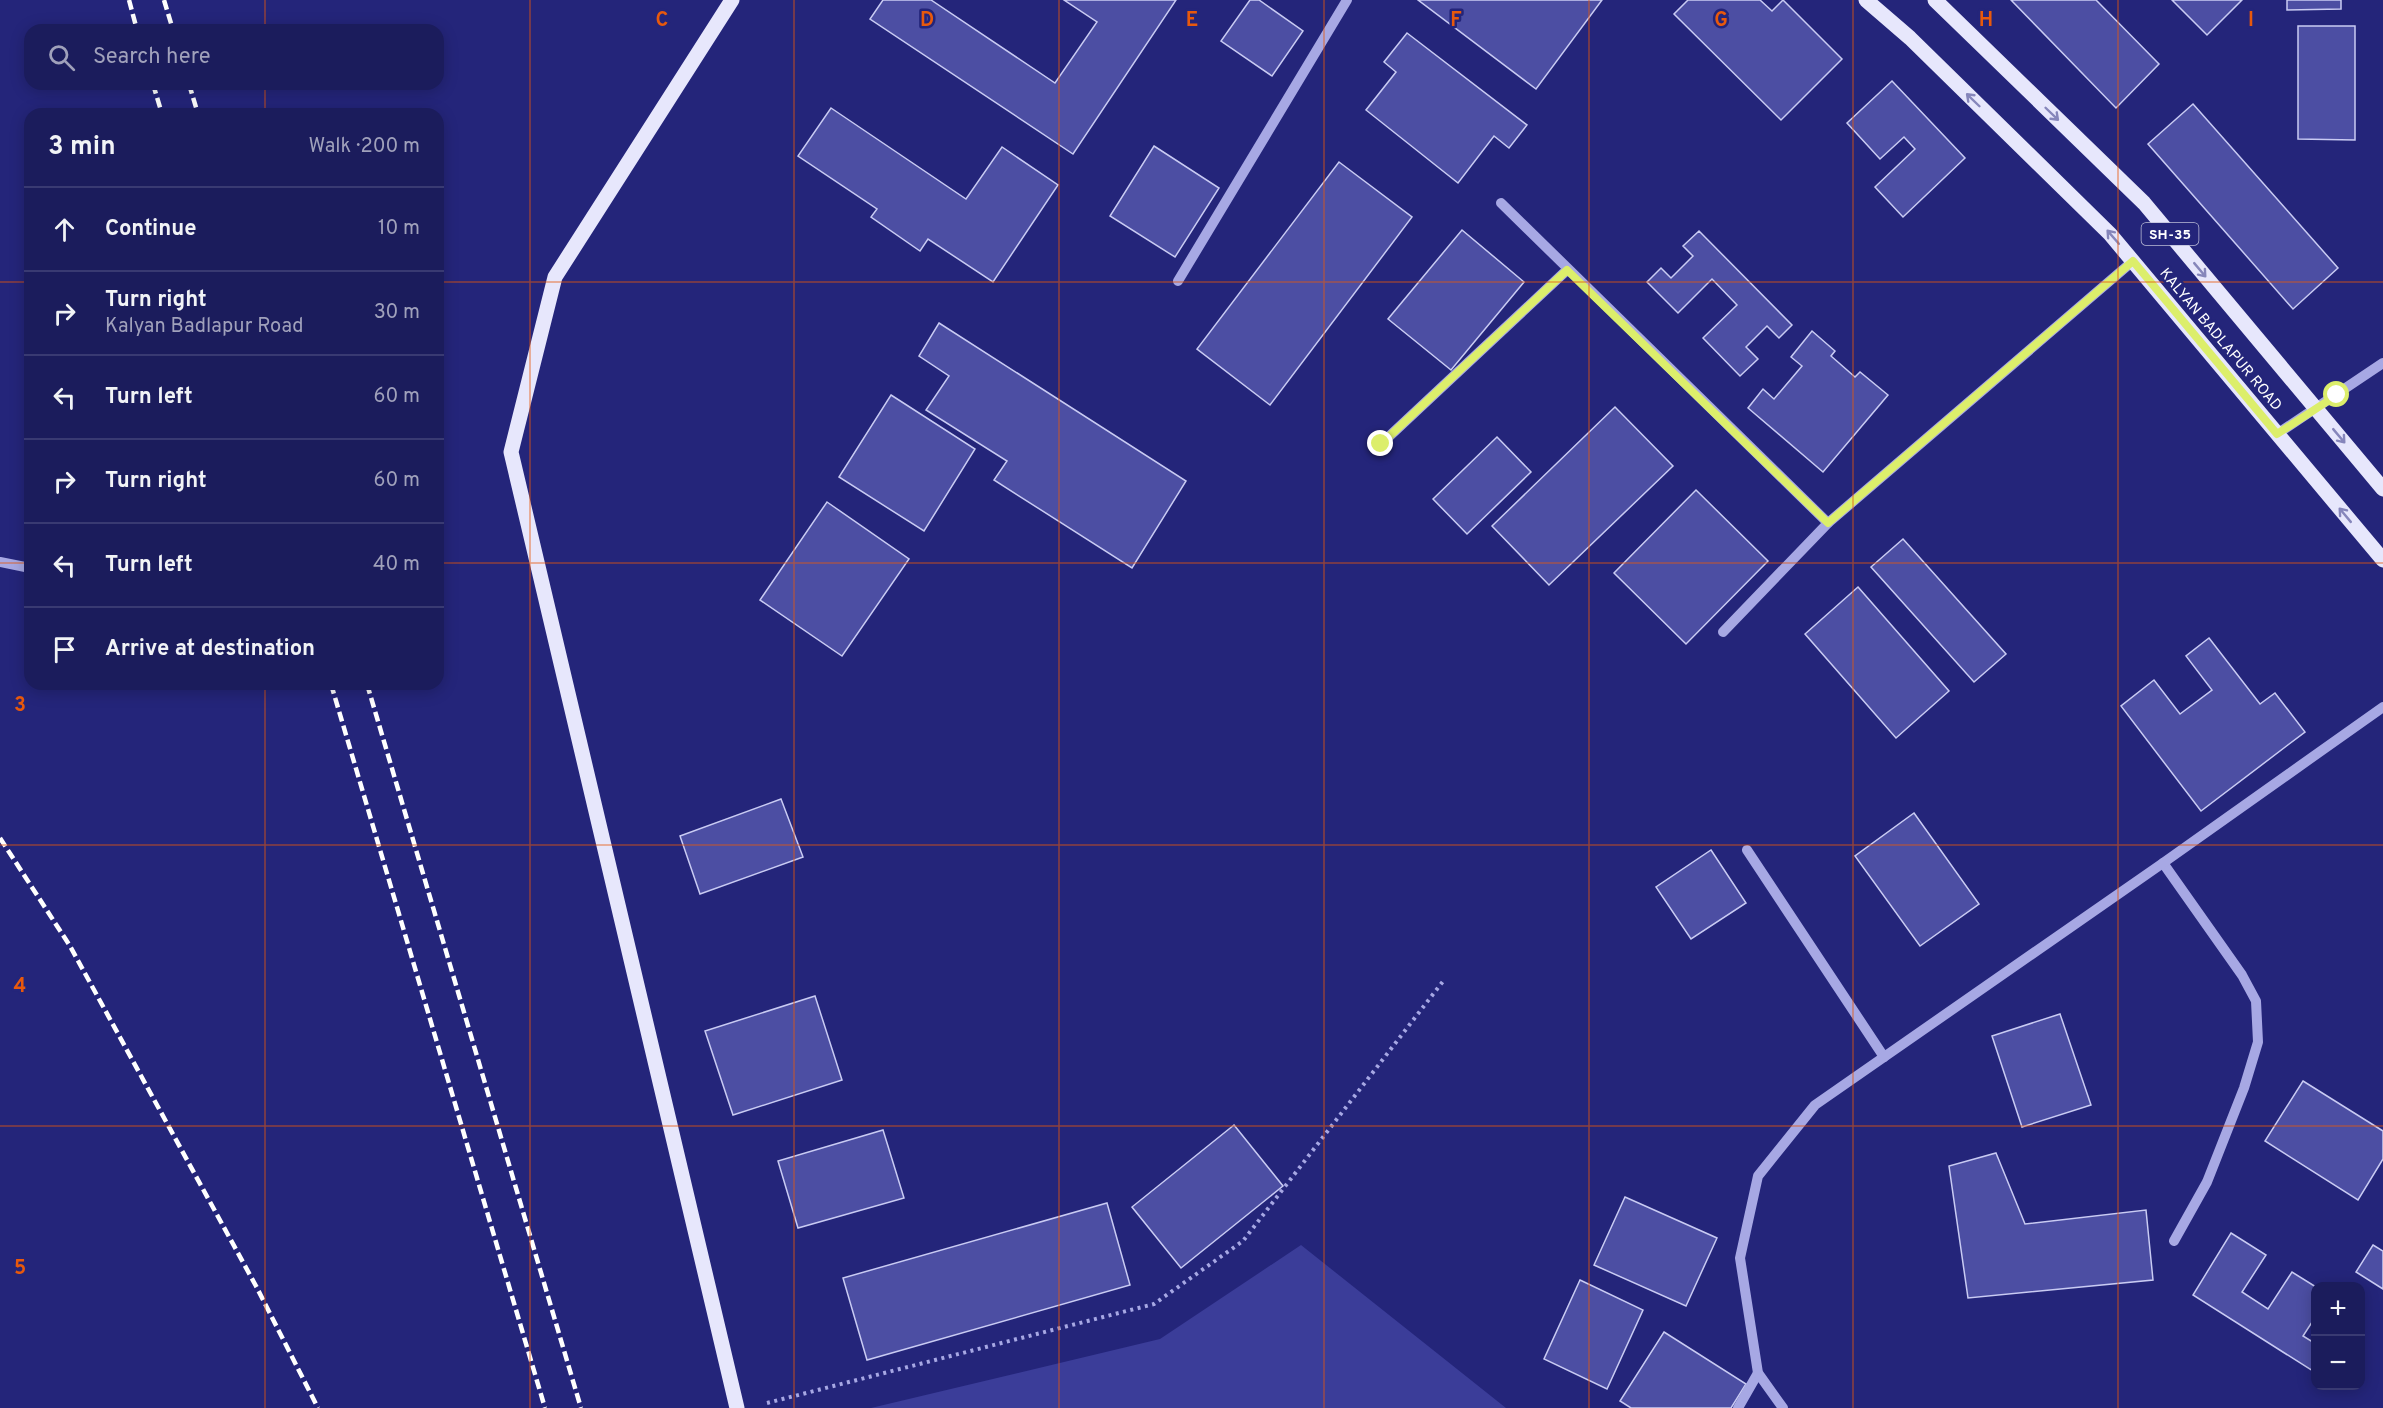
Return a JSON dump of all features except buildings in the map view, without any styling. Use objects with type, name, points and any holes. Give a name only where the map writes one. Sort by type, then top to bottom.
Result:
[{"type":"main road","points":[[732,0],[555,277],[511,452],[737,1408]]},
{"type":"main road","name":"KALYAN BADLAPUR ROAD","points":[[1866,0],[1910,38],[2110,234],[2383,560]]},
{"type":"main road","name":"KALYAN BADLAPUR ROAD","points":[[1935,0],[2144,203],[2383,489]]},
{"type":"street","points":[[1178,281],[1347,0]]},
{"type":"street","points":[[1501,203],[1828,523]]},
{"type":"street","points":[[1723,632],[1828,523],[2133,261]]},
{"type":"street","points":[[1381,444],[1567,270]]},
{"type":"street","points":[[2277,434],[2383,363]]},
{"type":"street","points":[[0,562],[24,567]]},
{"type":"street","points":[[1783,1408],[1758,1373],[1740,1258],[1758,1176],[1815,1106],[2383,707]]},
{"type":"street","points":[[1747,850],[1884,1058]]},
{"type":"street","points":[[2163,863],[2242,975],[2256,1001],[2258,1042],[2244,1088],[2207,1182],[2174,1241]]},
{"type":"street","points":[[1738,1408],[1758,1373]]},
{"type":"path","points":[[761,1405],[1154,1304],[1243,1241],[1444,980]]},
{"type":"shaded area","points":[[1301,1245],[1506,1408],[871,1408],[1160,1339]]},
{"type":"railway","points":[[129,0],[135,24]]},
{"type":"railway","points":[[164,0],[171,24]]},
{"type":"railway","points":[[155,90],[160,108]]},
{"type":"railway","points":[[191,90],[196,108]]},
{"type":"railway","points":[[333,690],[545,1408]]},
{"type":"railway","points":[[369,690],[581,1408]]},
{"type":"railway","points":[[0,838],[70,946],[256,1286],[318,1408]]},
{"type":"route","points":[[1381,444],[1567,270],[1828,523],[2133,261],[2277,434],[2337,395]]}]
